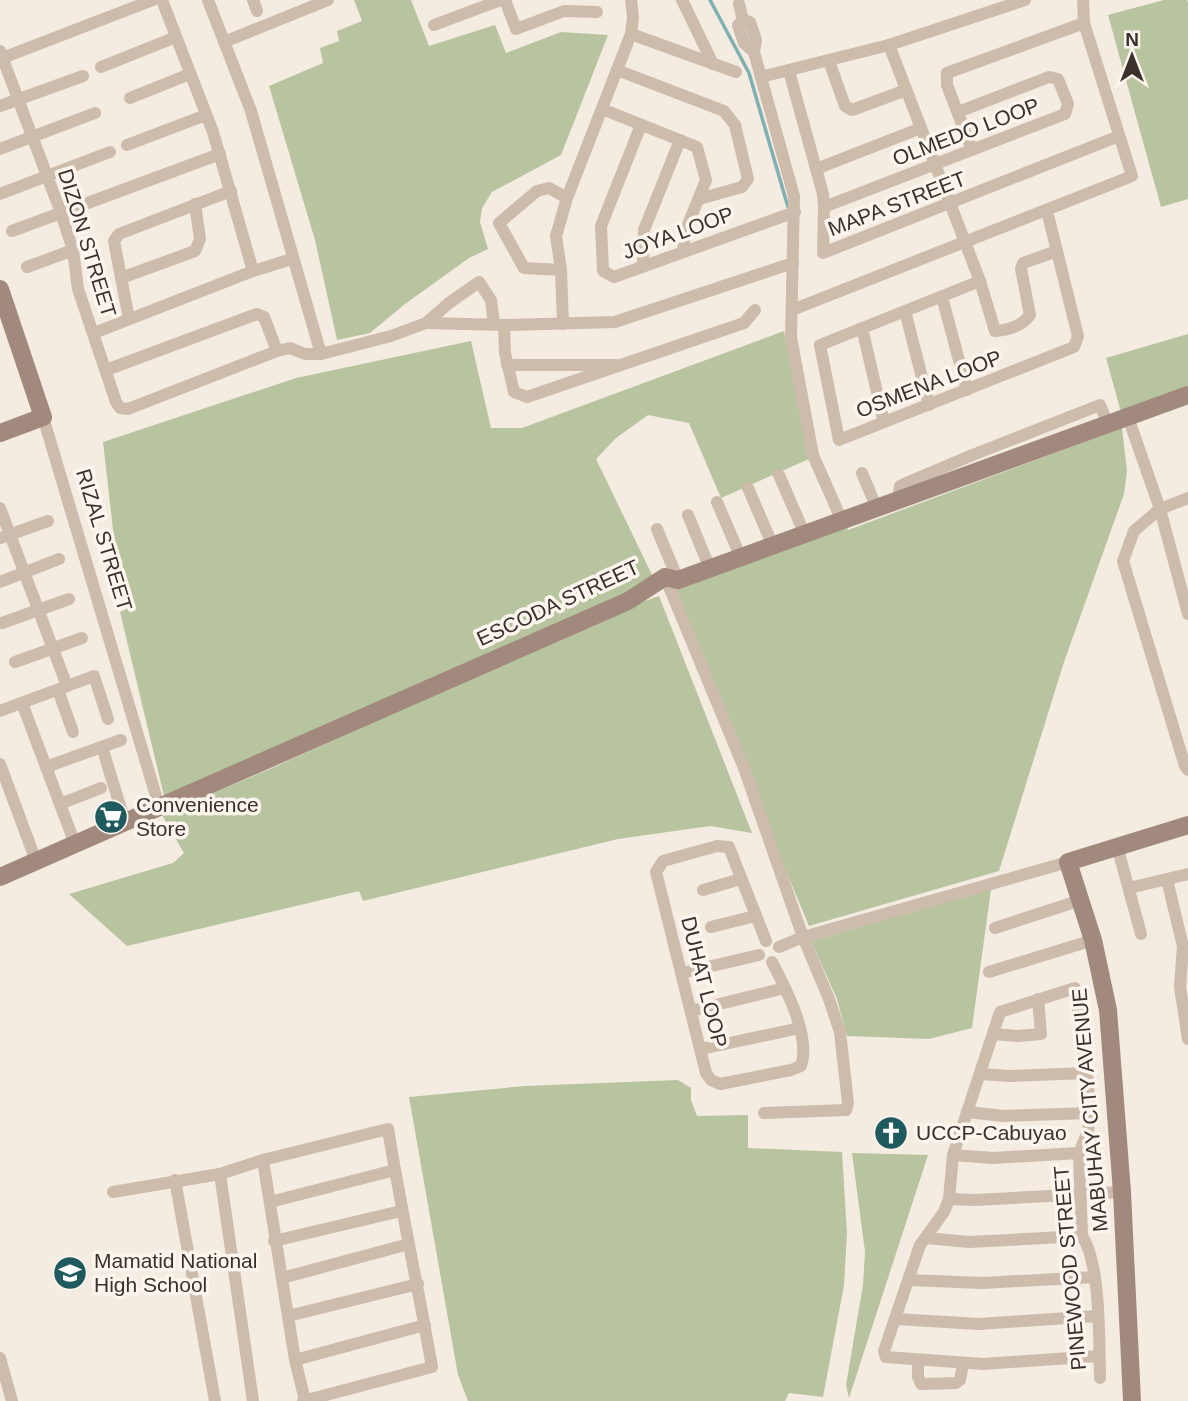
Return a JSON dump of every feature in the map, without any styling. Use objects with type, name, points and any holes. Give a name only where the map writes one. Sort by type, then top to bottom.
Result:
[{"type":"street","points":[[1,56],[153,0]]},
{"type":"street","points":[[162,0],[220,154],[253,271]]},
{"type":"street","points":[[208,0],[251,111],[321,354]]},
{"type":"street","points":[[224,42],[328,0]]},
{"type":"street","points":[[434,25],[474,5],[503,0],[516,29],[562,6],[597,12]]},
{"type":"street","points":[[563,324],[561,270],[556,236],[567,198],[631,34],[634,17],[631,0]]},
{"type":"street","points":[[682,0],[713,64]]},
{"type":"street","points":[[761,78],[888,45],[1025,0]]},
{"type":"street","points":[[792,310],[1132,176],[1084,23],[1083,0]]},
{"type":"street","points":[[738,1],[743,20],[750,22],[757,40],[754,52],[793,197],[793,358],[813,455],[842,522]]},
{"type":"street","points":[[972,150],[947,85],[947,73],[1084,23]]},
{"type":"street","points":[[631,34],[736,72]]},
{"type":"street","points":[[101,67],[176,37]]},
{"type":"street","points":[[888,45],[980,281],[995,331],[1005,331],[1025,323],[1030,315],[1021,268],[1023,263],[1057,251]]},
{"type":"street","name":"DIZON STREET","points":[[1,56],[61,214],[73,250],[78,289],[120,408],[128,409],[277,351]]},
{"type":"street","points":[[829,61],[845,106],[852,110],[906,90]]},
{"type":"street","points":[[617,70],[724,111],[735,125],[748,179],[742,187],[699,199]]},
{"type":"street","name":"MAPA STREET","points":[[789,71],[817,169],[824,207],[823,253],[1119,136]]},
{"type":"street","points":[[130,98],[190,74]]},
{"type":"street","points":[[0,106],[83,76]]},
{"type":"street","name":"OLMEDO LOOP","points":[[824,207],[1065,114],[1068,104],[1058,79],[1049,76],[958,112]]},
{"type":"street","points":[[602,109],[697,147],[706,180],[685,232],[683,251]]},
{"type":"street","points":[[0,149],[95,113]]},
{"type":"street","points":[[127,145],[206,115]]},
{"type":"street","name":"JOYA LOOP","points":[[641,125],[601,226],[603,271],[614,277],[794,212]]},
{"type":"street","points":[[817,169],[921,128]]},
{"type":"street","points":[[643,266],[644,230],[680,140]]},
{"type":"street","points":[[0,194],[110,152]]},
{"type":"street","points":[[12,231],[220,154]]},
{"type":"street","points":[[561,270],[524,268],[499,223],[537,191],[549,188],[567,198]]},
{"type":"street","points":[[129,318],[114,241],[118,234],[231,191]]},
{"type":"street","points":[[121,278],[195,251],[200,239],[195,204]]},
{"type":"street","name":"OSMENA LOOP","points":[[980,281],[820,345],[839,440],[1074,347],[1078,336],[1047,211]]},
{"type":"street","points":[[27,267],[73,250]]},
{"type":"street","points":[[94,333],[253,271],[292,259]]},
{"type":"street","points":[[426,323],[615,322],[793,263]]},
{"type":"street","points":[[106,370],[257,314],[264,317],[277,351],[290,348],[305,354],[321,354],[391,336],[426,323],[479,282],[491,300],[499,324],[514,391],[527,397],[744,323],[755,310]]},
{"type":"street","name":"RIZAL STREET","points":[[0,289],[82,540],[159,806]]},
{"type":"street","points":[[942,297],[967,390]]},
{"type":"street","points":[[905,311],[929,405]]},
{"type":"street","points":[[862,328],[884,422]]},
{"type":"street","points":[[507,365],[626,365]]},
{"type":"street","name":"ESCODA STREET","points":[[0,877],[628,601],[672,579],[772,547],[1188,395]]},
{"type":"street","points":[[0,433],[43,417]]},
{"type":"street","points":[[1128,417],[1160,509],[1188,614]]},
{"type":"street","points":[[862,473],[877,509]]},
{"type":"street","points":[[779,475],[805,535]]},
{"type":"street","points":[[748,488],[772,547]]},
{"type":"street","points":[[1188,498],[1160,509],[1134,531],[1123,561],[1188,770]]},
{"type":"street","points":[[717,502],[741,558]]},
{"type":"street","points":[[0,509],[5,536],[24,572],[54,648],[73,732]]},
{"type":"street","points":[[688,515],[710,569]]},
{"type":"street","points":[[5,536],[48,521]]},
{"type":"street","points":[[657,529],[672,579],[840,1032],[848,1103],[846,1110],[764,1113]]},
{"type":"street","points":[[0,582],[59,559]]},
{"type":"street","points":[[2,623],[69,599]]},
{"type":"street","points":[[15,662],[82,638]]},
{"type":"street","points":[[0,711],[94,676],[108,719]]},
{"type":"street","points":[[22,703],[75,844]]},
{"type":"street","points":[[46,767],[121,740]]},
{"type":"street","points":[[102,747],[125,822]]},
{"type":"street","points":[[0,764],[36,861]]},
{"type":"street","points":[[60,804],[101,788]]},
{"type":"street","points":[[779,947],[803,937],[1188,825]]},
{"type":"street","name":"DUHAT LOOP","points":[[766,941],[729,847],[717,846],[663,861],[656,872],[706,1073],[711,1080],[720,1084],[801,1066],[804,1056],[800,1028],[772,962]]},
{"type":"street","points":[[1117,846],[1141,933]]},
{"type":"street","name":"MABUHAY CITY AVENUE","points":[[1068,862],[1093,940],[1108,1010],[1122,1192],[1132,1401]]},
{"type":"street","points":[[1129,888],[1188,874]]},
{"type":"street","points":[[703,890],[741,879]]},
{"type":"street","points":[[1167,880],[1186,946],[1184,987],[1188,1039]]},
{"type":"street","points":[[995,928],[1081,900]]},
{"type":"street","points":[[711,927],[755,916]]},
{"type":"street","points":[[989,972],[1093,940]]},
{"type":"street","points":[[766,941],[774,942],[779,947],[779,956],[772,962],[764,961],[759,955],[759,947],[766,941]]},
{"type":"street","points":[[682,974],[759,955]]},
{"type":"street","points":[[691,1011],[785,988]]},
{"type":"street","name":"PINEWOOD STREET","points":[[1038,999],[1075,988],[1090,1114],[1088,1131],[1079,1153],[1082,1236],[1088,1244],[1094,1277],[1100,1378]]},
{"type":"street","points":[[993,1034],[1041,1034],[1038,999],[1000,1012],[953,1155],[949,1199],[944,1212],[920,1245],[884,1351],[886,1357],[963,1364],[1099,1356]]},
{"type":"street","points":[[701,1049],[800,1028]]},
{"type":"street","points":[[980,1074],[1010,1076],[1087,1073]]},
{"type":"street","points":[[967,1112],[1004,1116],[1090,1114]]},
{"type":"street","points":[[113,1192],[220,1174],[263,1160],[388,1129],[401,1211],[418,1284],[432,1367],[304,1401],[274,1241],[263,1160]]},
{"type":"street","points":[[953,1155],[993,1158],[1079,1153]]},
{"type":"street","points":[[270,1202],[395,1170]]},
{"type":"street","points":[[220,1174],[253,1401]]},
{"type":"street","points":[[175,1180],[215,1401]]},
{"type":"street","points":[[949,1199],[1122,1192]]},
{"type":"street","points":[[274,1241],[401,1211]]},
{"type":"street","points":[[926,1238],[969,1242],[1082,1236]]},
{"type":"street","points":[[282,1278],[409,1244]]},
{"type":"street","points":[[909,1279],[982,1283],[1094,1277]]},
{"type":"street","points":[[288,1316],[418,1284]]},
{"type":"street","points":[[896,1319],[979,1324],[1097,1316]]},
{"type":"street","points":[[295,1360],[425,1325]]},
{"type":"street","points":[[0,1358],[12,1401]]},
{"type":"street","points":[[918,1360],[918,1377],[921,1384],[956,1383],[960,1380],[963,1364]]},
{"type":"green space","points":[[354,0],[411,0],[429,46],[495,25],[506,53],[561,32],[608,35],[561,155],[492,192],[482,208],[480,222],[488,249],[469,258],[370,333],[337,340],[315,240],[269,86],[323,63],[320,48],[339,41],[337,31],[362,21]]},
{"type":"green space","points":[[1164,0],[1187,0],[1188,3],[1188,199],[1161,207],[1108,15]]},
{"type":"green space","points":[[784,331],[809,459],[721,498],[689,423],[648,415],[616,438],[596,459],[655,581],[164,796],[120,612],[128,608],[117,564],[103,442],[296,378],[471,341],[491,428],[522,428]]},
{"type":"green space","points":[[1188,334],[1188,387],[1121,412],[1106,358]]},
{"type":"green space","points":[[1122,428],[1127,471],[1124,494],[1064,662],[999,871],[809,926],[668,590],[847,527],[848,530]]},
{"type":"green space","points":[[659,596],[752,833],[710,826],[618,839],[363,901],[359,891],[127,946],[69,894],[173,863],[184,853],[162,815],[270,769],[627,607]]},
{"type":"green space","points":[[991,889],[972,1028],[929,1039],[847,1036],[837,999],[811,941]]},
{"type":"green space","points":[[678,1080],[691,1088],[691,1100],[697,1116],[748,1115],[748,1148],[842,1152],[847,1233],[844,1285],[823,1397],[789,1393],[785,1401],[468,1401],[458,1375],[409,1097],[525,1086]]},
{"type":"green space","points":[[852,1153],[928,1155],[849,1398],[846,1385],[863,1285],[865,1252]]},
{"type":"waterway","points":[[710,0],[749,73],[788,207]]},
{"type":"place","name":"Convenience Store","points":[[111,817]]},
{"type":"place","name":"UCCP-Cabuyao","points":[[891,1133]]},
{"type":"place","name":"Mamatid National High School","points":[[70,1273]]}]
